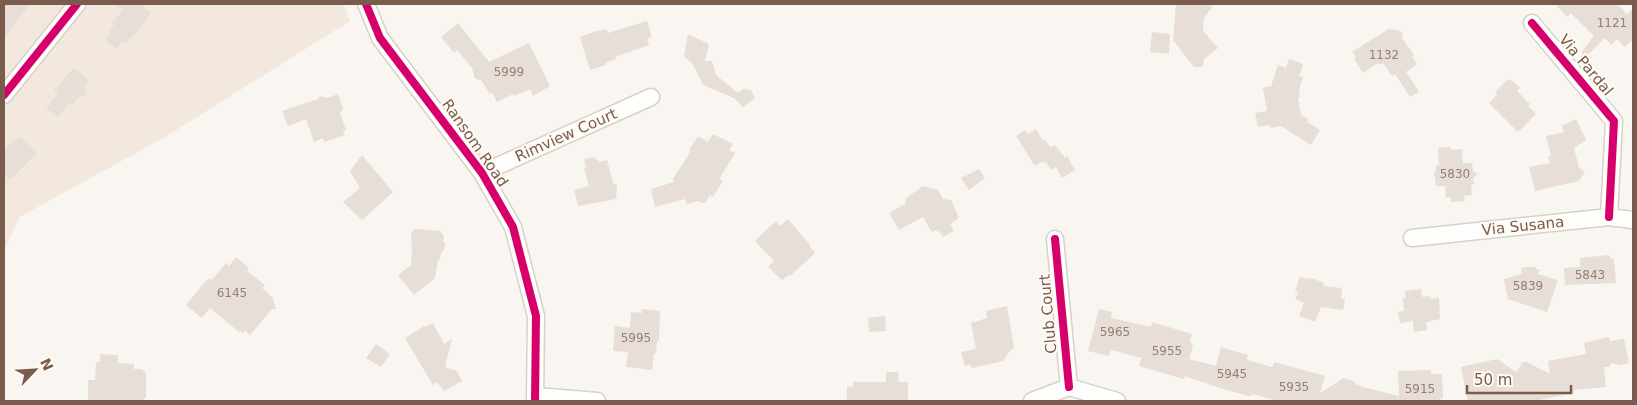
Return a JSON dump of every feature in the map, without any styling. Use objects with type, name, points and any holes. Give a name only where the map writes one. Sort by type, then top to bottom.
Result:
[{"type":"street","points":[[4,95],[77,4]]},
{"type":"street","name":"Ransom Road","points":[[366,4],[380,38],[482,173],[513,227],[536,316],[535,398]]},
{"type":"street","name":"Via Pardal","points":[[1532,23],[1614,121],[1609,217]]},
{"type":"street","name":"Rimview Court","points":[[482,173],[651,97]]},
{"type":"street","name":"Via Susana","points":[[1412,238],[1609,217],[1633,220]]},
{"type":"street","name":"Club Court","points":[[1055,238],[1069,387]]},
{"type":"street","points":[[1032,401],[1069,387],[1117,401]]},
{"type":"street","points":[[535,398],[597,401]]},
{"type":"shaded area","points":[[4,4],[344,4],[350,21],[165,137],[20,217],[4,250]]},
{"type":"building","points":[[4,4],[30,4],[4,37]]},
{"type":"building","points":[[115,4],[140,4],[151,13],[131,39],[125,44],[122,41],[116,49],[105,40],[111,33],[109,31],[114,25],[112,23],[123,10]]},
{"type":"building","points":[[1176,4],[1214,4],[1204,18],[1203,31],[1218,48],[1204,59],[1203,67],[1194,67],[1173,40]]},
{"type":"building","points":[[1555,4],[1617,4],[1627,14],[1633,8],[1633,39],[1625,47],[1617,39],[1611,45],[1605,38],[1586,57],[1581,53],[1594,36],[1571,13],[1567,17]]},
{"type":"building","points":[[647,21],[652,37],[647,39],[649,45],[615,57],[616,59],[605,63],[606,65],[590,70],[580,37],[606,29],[608,33]]},
{"type":"building","points":[[458,23],[489,62],[529,43],[550,86],[533,96],[530,89],[514,96],[513,94],[497,102],[492,92],[490,94],[481,80],[475,79],[472,68],[457,50],[454,53],[441,37]]},
{"type":"building","points":[[1389,29],[1401,31],[1402,38],[1414,55],[1412,56],[1417,64],[1406,72],[1419,92],[1410,97],[1395,74],[1392,76],[1383,63],[1380,65],[1378,63],[1363,73],[1354,59],[1356,57],[1352,52]]},
{"type":"building","points":[[1152,32],[1170,34],[1169,54],[1150,52]]},
{"type":"building","points":[[688,34],[709,44],[705,61],[712,61],[716,75],[738,93],[743,89],[751,90],[755,98],[743,107],[734,98],[703,85],[692,63],[684,56]]},
{"type":"building","points":[[1289,59],[1303,65],[1299,76],[1303,77],[1299,90],[1300,97],[1298,99],[1301,115],[1308,119],[1307,122],[1320,130],[1311,145],[1281,126],[1270,128],[1270,125],[1258,127],[1255,113],[1267,111],[1263,88],[1271,86],[1278,65],[1286,68]]},
{"type":"building","points":[[74,68],[89,81],[85,86],[86,93],[83,97],[79,97],[72,106],[69,103],[58,117],[46,108],[58,94],[54,90]]},
{"type":"building","points":[[1508,79],[1509,81],[1511,79],[1520,88],[1517,91],[1530,104],[1528,106],[1536,114],[1518,132],[1489,103],[1496,96],[1495,92]]},
{"type":"building","points":[[338,94],[343,108],[340,114],[346,130],[343,131],[345,135],[324,142],[323,138],[314,142],[306,119],[288,126],[282,111],[318,99],[320,96],[327,98]]},
{"type":"building","points":[[1576,119],[1586,140],[1574,148],[1579,168],[1585,172],[1579,181],[1535,191],[1529,167],[1550,163],[1548,157],[1551,156],[1546,136],[1564,132],[1562,126]]},
{"type":"building","points":[[1036,129],[1043,141],[1045,139],[1050,147],[1055,145],[1065,158],[1067,156],[1075,170],[1062,178],[1056,167],[1051,170],[1046,162],[1044,163],[1043,161],[1035,166],[1016,136],[1025,130],[1028,134]]},
{"type":"building","points":[[713,134],[733,144],[729,150],[735,153],[719,179],[723,181],[713,197],[710,195],[706,202],[701,203],[698,201],[687,204],[685,199],[655,207],[651,189],[674,182],[673,179],[697,138],[699,137],[708,142]]},
{"type":"building","points":[[20,137],[37,153],[10,180],[4,174],[4,149]]},
{"type":"building","points":[[1450,147],[1451,150],[1462,149],[1463,163],[1472,163],[1473,171],[1478,174],[1473,178],[1474,184],[1471,185],[1472,195],[1464,196],[1465,201],[1451,202],[1451,197],[1446,198],[1445,186],[1436,186],[1434,172],[1436,171],[1436,165],[1439,165],[1438,148]]},
{"type":"building","points":[[362,155],[393,192],[362,220],[343,202],[360,188],[350,171]]},
{"type":"building","points":[[595,157],[599,162],[607,160],[613,183],[617,186],[616,199],[578,206],[574,190],[589,186],[584,168],[586,167],[584,159]]},
{"type":"building","points":[[979,169],[985,178],[969,190],[961,178]]},
{"type":"building","points":[[923,186],[938,190],[943,199],[951,200],[959,218],[950,224],[954,231],[943,237],[939,231],[932,232],[923,217],[899,230],[889,213],[905,204],[906,198]]},
{"type":"building","points":[[788,219],[815,253],[790,276],[782,280],[768,267],[774,261],[755,241],[776,221],[780,226]]},
{"type":"building","points":[[415,229],[440,231],[444,236],[443,241],[445,244],[438,260],[435,278],[414,295],[398,275],[411,265],[411,233]]},
{"type":"building","points":[[1608,255],[1614,260],[1616,283],[1565,285],[1564,268],[1580,267],[1580,258]]},
{"type":"building","points":[[236,257],[247,266],[249,269],[247,271],[265,285],[262,288],[273,298],[276,309],[272,309],[250,335],[245,330],[243,333],[239,332],[210,308],[202,318],[186,305],[205,282],[210,278],[212,280],[226,263],[229,266]]},
{"type":"building","points":[[1536,267],[1536,269],[1540,269],[1538,274],[1558,280],[1547,312],[1508,299],[1504,279],[1522,274],[1521,268]]},
{"type":"building","points":[[1300,277],[1311,278],[1324,283],[1323,286],[1342,288],[1341,299],[1345,299],[1343,310],[1321,307],[1315,322],[1299,316],[1304,303],[1295,299],[1298,292],[1295,291]]},
{"type":"building","points":[[1421,289],[1422,297],[1430,296],[1430,299],[1439,298],[1440,319],[1426,322],[1427,330],[1414,332],[1413,321],[1400,323],[1398,312],[1404,311],[1403,298],[1406,298],[1405,291]]},
{"type":"building","points":[[1007,306],[1014,348],[1011,349],[1003,361],[972,368],[971,365],[965,366],[961,352],[976,349],[971,323],[987,318],[986,311]]},
{"type":"building","points":[[642,309],[660,311],[659,341],[657,341],[656,354],[654,353],[652,370],[626,367],[628,352],[613,351],[615,326],[630,328],[631,312],[642,313]]},
{"type":"building","points":[[1099,309],[1112,312],[1111,318],[1151,327],[1152,322],[1192,334],[1190,341],[1193,346],[1189,359],[1216,366],[1221,347],[1248,355],[1247,360],[1272,367],[1274,362],[1325,376],[1320,393],[1344,378],[1354,381],[1363,387],[1399,396],[1398,371],[1431,370],[1431,374],[1442,374],[1443,398],[1440,399],[1441,401],[1279,401],[1252,394],[1249,396],[1185,376],[1184,379],[1142,367],[1139,365],[1142,358],[1111,350],[1109,356],[1088,351]]},
{"type":"building","points":[[885,316],[886,331],[869,332],[868,318]]},
{"type":"building","points":[[433,323],[444,344],[452,339],[445,367],[457,371],[462,381],[444,391],[437,382],[433,385],[405,338],[424,326]]},
{"type":"building","points":[[1609,337],[1610,341],[1624,339],[1629,363],[1620,365],[1611,363],[1609,367],[1604,367],[1606,387],[1574,390],[1574,393],[1534,401],[1468,401],[1461,367],[1497,359],[1516,372],[1523,362],[1527,362],[1550,374],[1548,361],[1586,354],[1584,343]]},
{"type":"building","points":[[376,344],[390,354],[381,367],[366,358]]},
{"type":"building","points":[[100,354],[118,355],[118,363],[134,364],[134,369],[142,369],[146,373],[146,398],[144,398],[144,401],[88,401],[88,380],[95,380],[96,362],[100,362]]},
{"type":"building","points":[[886,372],[898,372],[899,382],[908,382],[908,401],[847,401],[847,386],[853,387],[853,382],[886,382]]},
{"type":"cycle path","points":[[4,95],[77,4]]},
{"type":"cycle path","points":[[366,4],[380,38],[482,173],[513,227],[536,316],[535,401]]},
{"type":"cycle path","points":[[1532,23],[1614,121],[1609,217]]},
{"type":"cycle path","points":[[1055,239],[1069,387]]}]
